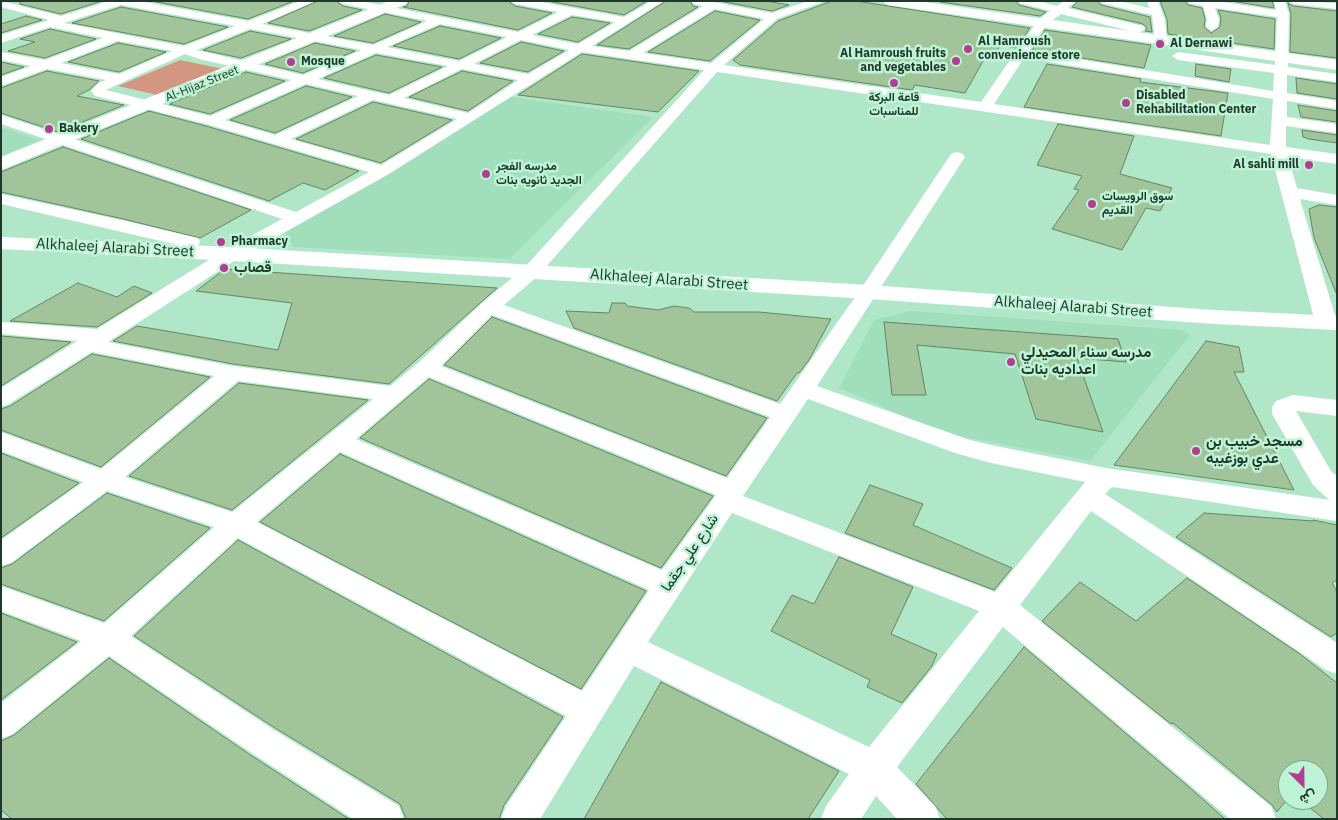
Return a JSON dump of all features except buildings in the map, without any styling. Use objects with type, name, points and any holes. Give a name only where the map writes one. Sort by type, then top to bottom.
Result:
[{"type":"main road","name":"Al-Hijaz Street","points":[[1,164],[246,66],[401,1]]},
{"type":"main road","points":[[888,1],[923,3],[1161,41],[1179,50],[1282,64],[1337,65]]},
{"type":"main road","name":"Alkhaleej Alarabi Street","points":[[1,243],[232,254],[869,292],[1214,317],[1332,322]]},
{"type":"street","points":[[1,15],[45,1]]},
{"type":"street","points":[[1,39],[121,1],[530,78]]},
{"type":"street","points":[[311,1],[185,50],[120,78],[98,91],[211,121],[383,171]]},
{"type":"street","points":[[343,1],[580,48],[630,56],[1337,159]]},
{"type":"street","points":[[515,1],[626,22]]},
{"type":"street","points":[[1,399],[232,254],[383,171],[470,118],[530,78],[659,1]]},
{"type":"street","points":[[692,1],[773,17]]},
{"type":"street","points":[[1,723],[108,638],[236,524],[426,368],[489,307],[530,272],[713,68],[773,17],[820,1]]},
{"type":"street","points":[[1023,1],[1139,29]]},
{"type":"street","points":[[984,108],[1042,23],[1071,1]]},
{"type":"street","points":[[1105,1],[1154,7],[1160,25],[1161,41]]},
{"type":"street","points":[[1192,1],[1281,8],[1282,64],[1278,150],[1332,322]]},
{"type":"street","points":[[1293,1],[1337,6]]},
{"type":"street","points":[[1212,27],[1216,3]]},
{"type":"street","points":[[1,4],[56,22],[185,50],[193,54],[470,118]]},
{"type":"street","points":[[177,12],[200,4]]},
{"type":"street","points":[[630,56],[713,5]]},
{"type":"street","points":[[390,100],[570,11]]},
{"type":"street","points":[[211,121],[439,20]]},
{"type":"street","points":[[1,82],[119,36]]},
{"type":"street","points":[[1170,78],[1179,50],[1246,66],[1282,64],[1337,78]]},
{"type":"street","points":[[1021,54],[1337,105]]},
{"type":"street","points":[[1,56],[120,78]]},
{"type":"street","points":[[1246,66],[1246,91]]},
{"type":"street","points":[[277,140],[370,96]]},
{"type":"street","points":[[1,119],[297,218]]},
{"type":"street","points":[[1280,121],[1337,129]]},
{"type":"street","name":"شارع علي جقما","points":[[519,819],[668,585],[869,292],[957,157]]},
{"type":"street","points":[[1290,192],[1337,200]]},
{"type":"street","points":[[1,199],[191,242]]},
{"type":"street","points":[[489,307],[785,414]]},
{"type":"street","points":[[1,328],[93,340],[232,373],[394,394]]},
{"type":"street","points":[[426,368],[1001,607],[1258,819]]},
{"type":"street","points":[[1,556],[104,480],[232,373]]},
{"type":"street","points":[[803,389],[964,447],[1097,487],[1337,511]]},
{"type":"street","points":[[1337,408],[1293,403],[1284,407],[1284,414],[1322,478],[1337,492]]},
{"type":"street","points":[[1,441],[104,480],[236,524],[589,711]]},
{"type":"street","points":[[339,441],[668,585]]},
{"type":"street","points":[[839,819],[874,768],[1097,487]]},
{"type":"street","points":[[1097,487],[1337,660]]},
{"type":"street","points":[[1,598],[108,638],[262,741],[386,819]]},
{"type":"street","points":[[629,648],[874,768],[922,819]]},
{"type":"shaded area","points":[[180,60],[223,69],[162,96],[118,86]]},
{"type":"shaded area","name":"مدرسه الفجر الجديد ثانويه بنات","points":[[505,96],[653,117],[510,259],[293,247],[284,230]]},
{"type":"shaded area","points":[[1,127],[40,140],[1,156]]},
{"type":"shaded area","name":"مدرسه سناء المحيدلي اعداديه بنات","points":[[911,311],[1182,330],[1190,335],[1090,461],[943,433],[839,388],[874,320]]},
{"type":"place","name":"Al Dernawi","points":[[1160,44]]},
{"type":"place","name":"Al Hamroush convenience store","points":[[968,49]]},
{"type":"place","name":"Al Hamroush fruits and vegetables","points":[[956,61]]},
{"type":"place","name":"Mosque","points":[[291,62]]},
{"type":"place","name":"قاعة البركة للمناسبات","points":[[894,83]]},
{"type":"place","name":"Disabled Rehabilitation Center","points":[[1126,103]]},
{"type":"place","name":"Bakery","points":[[49,129]]},
{"type":"place","name":"Al sahli mill","points":[[1309,165]]},
{"type":"place","name":"مدرسه الفجر الجديد ثانويه بنات","points":[[486,174]]},
{"type":"place","name":"سوق الرويسات القديم","points":[[1092,204]]},
{"type":"place","name":"Pharmacy","points":[[221,242]]},
{"type":"place","name":"قصاب","points":[[224,268]]},
{"type":"place","name":"مدرسه سناء المحيدلي اعداديه بنات","points":[[1011,362]]},
{"type":"place","name":"مسجد خبيب بن عدي بوزغيبه","points":[[1196,451]]}]
